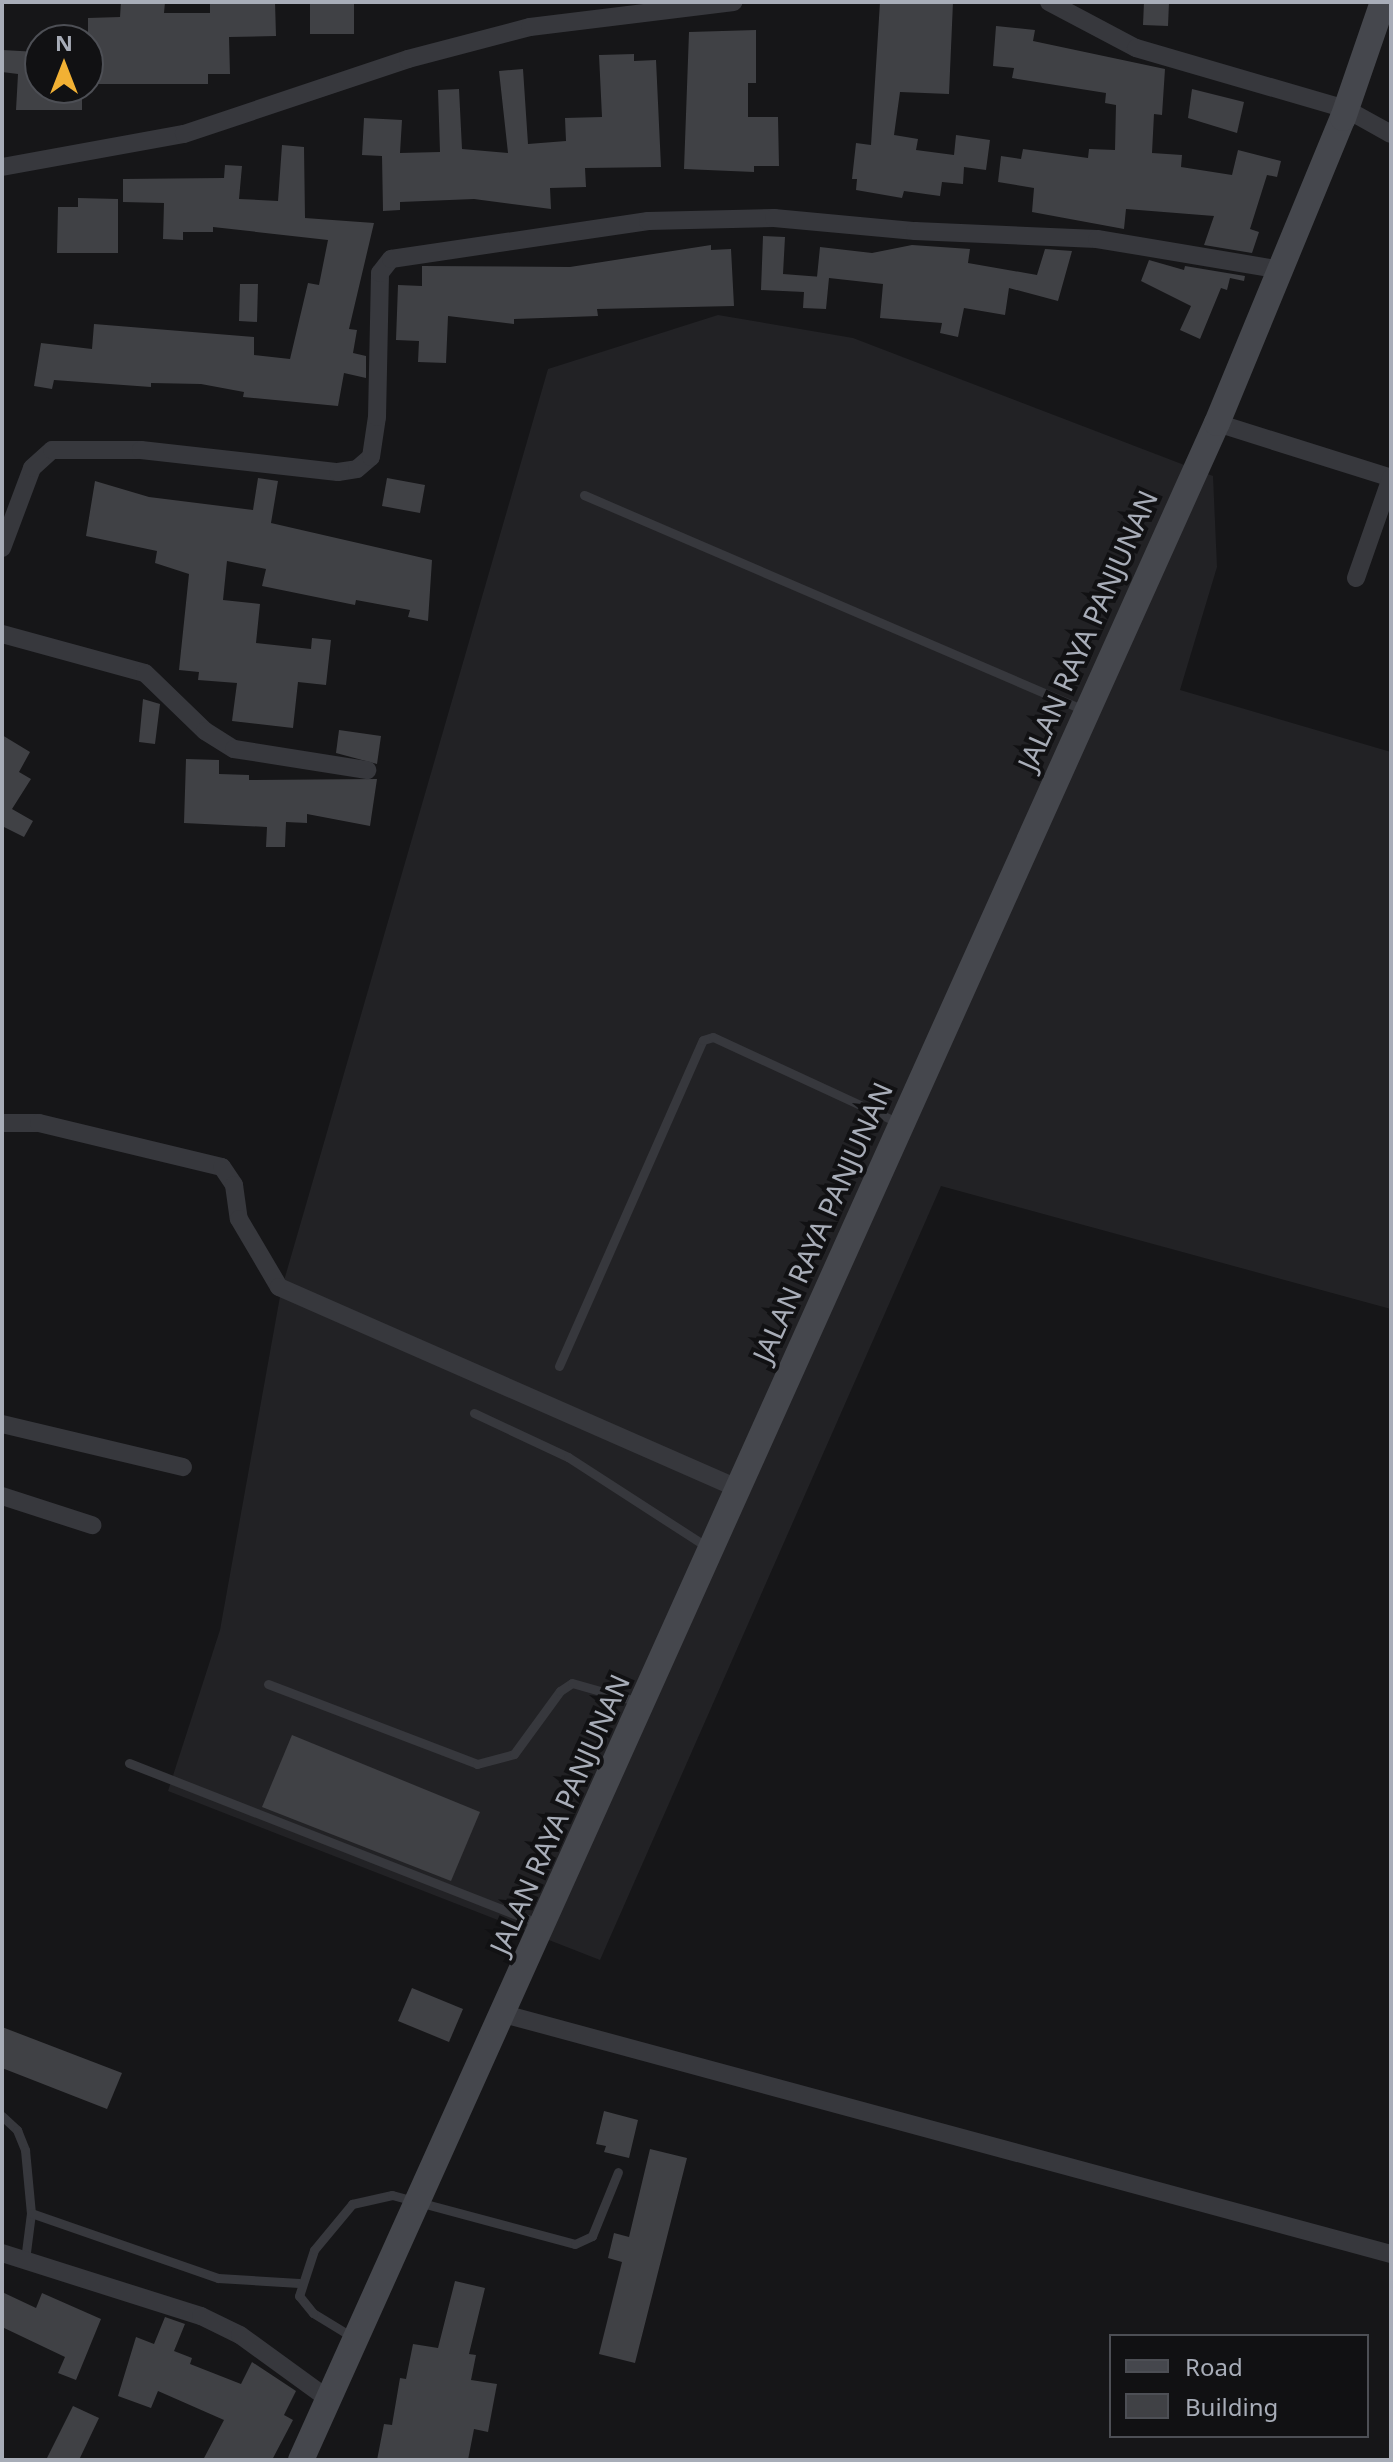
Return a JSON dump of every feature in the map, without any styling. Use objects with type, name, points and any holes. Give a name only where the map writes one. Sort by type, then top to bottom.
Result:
[{"type":"main road","name":"JALAN RAYA PANJUNAN","points":[[301,2460],[354,2338],[513,2017],[545,1926],[736,1488],[1085,710],[1225,426],[1277,269],[1346,109],[1383,2]]},
{"type":"street","points":[[2,167],[184,134],[408,59],[530,27],[733,2]]},
{"type":"street","points":[[1049,2],[1136,48],[1346,109],[1391,134]]},
{"type":"street","points":[[2,548],[32,468],[52,450],[141,450],[338,472],[357,469],[371,457],[380,273],[391,259],[648,221],[774,218],[915,231],[1097,239],[1277,269]]},
{"type":"street","points":[[1225,426],[1391,478],[1356,578]]},
{"type":"street","points":[[2,634],[145,673],[205,731],[234,749],[367,770]]},
{"type":"street","points":[[2,1123],[39,1123],[222,1167],[234,1185],[239,1219],[279,1287],[736,1488]]},
{"type":"street","points":[[2,1424],[183,1467]]},
{"type":"street","points":[[2,1496],[92,1525]]},
{"type":"street","points":[[513,2017],[1391,2254]]},
{"type":"street","points":[[2,2253],[201,2316],[261,2349],[328,2399]]},
{"type":"lane","points":[[584,495],[1085,710]]},
{"type":"lane","points":[[559,1366],[703,1040],[713,1037],[901,1124]]},
{"type":"lane","points":[[474,1413],[568,1457],[710,1549]]},
{"type":"lane","points":[[268,1684],[477,1764],[514,1754],[560,1691],[572,1683],[644,1704]]},
{"type":"lane","points":[[129,1763],[545,1926]]},
{"type":"lane","points":[[2,2116],[17,2130],[25,2150],[31,2213],[25,2260]]},
{"type":"lane","points":[[354,2338],[304,2307],[299,2283],[314,2250],[352,2204],[378,2194],[420,2202],[466,2217],[585,2242],[618,2172]]},
{"type":"lane","points":[[31,2213],[207,2275],[299,2283]]},
{"type":"shaded area","points":[[718,315],[853,338],[1213,476],[1217,567],[1180,690],[1391,752],[1391,1309],[941,1186],[600,1960],[168,1791],[220,1630],[281,1291],[548,369]]},
{"type":"building","points":[[121,2],[165,2],[164,13],[210,13],[210,2],[275,2],[276,36],[229,37],[230,74],[208,74],[208,84],[104,84],[104,24],[88,24],[88,18],[120,17]]},
{"type":"building","points":[[310,2],[354,2],[354,34],[310,34]]},
{"type":"building","points":[[880,2],[953,2],[949,94],[900,92],[894,135],[918,139],[916,150],[954,155],[956,135],[990,140],[986,170],[964,167],[963,184],[942,182],[940,196],[904,191],[902,198],[856,190],[857,179],[852,179],[856,143],[871,145]]},
{"type":"building","points":[[1144,2],[1169,2],[1168,26],[1143,25]]},
{"type":"building","points":[[996,26],[1035,30],[1033,41],[1165,69],[1162,115],[1154,114],[1152,153],[1182,155],[1181,167],[1232,175],[1238,150],[1281,161],[1277,177],[1267,175],[1250,229],[1259,232],[1252,253],[1204,245],[1214,216],[1126,209],[1124,229],[1032,212],[1034,188],[998,182],[1001,156],[1021,159],[1023,149],[1088,158],[1089,149],[1115,150],[1116,105],[1105,103],[1106,93],[1012,78],[1014,68],[993,66]]},
{"type":"building","points":[[756,30],[756,83],[748,83],[748,117],[778,117],[779,166],[754,166],[754,172],[684,169],[689,32]]},
{"type":"building","points":[[2,50],[24,51],[24,104],[82,104],[82,110],[16,110],[18,74],[2,72]]},
{"type":"building","points":[[634,54],[634,61],[656,60],[661,167],[585,168],[586,187],[550,188],[551,209],[474,199],[400,202],[400,210],[383,211],[382,156],[362,155],[364,118],[402,120],[400,153],[440,152],[438,90],[459,89],[462,149],[508,153],[499,71],[523,69],[528,144],[566,141],[565,118],[602,117],[599,55]]},
{"type":"building","points":[[1192,89],[1244,102],[1237,133],[1188,118]]},
{"type":"building","points":[[282,145],[304,147],[305,218],[374,223],[349,329],[357,330],[353,353],[366,356],[366,378],[344,373],[338,406],[243,397],[244,392],[201,384],[151,383],[151,387],[54,380],[52,389],[34,386],[41,343],[92,349],[94,324],[254,337],[254,355],[290,359],[308,283],[319,285],[328,240],[213,227],[213,232],[183,232],[183,240],[163,239],[164,203],[123,202],[123,179],[224,178],[225,165],[242,166],[239,199],[278,201]]},
{"type":"building","points":[[78,198],[118,199],[118,253],[57,253],[58,207],[78,207]]},
{"type":"building","points":[[763,236],[785,237],[783,274],[817,277],[820,247],[872,253],[912,245],[970,249],[968,263],[1037,275],[1045,249],[1072,251],[1058,301],[1009,288],[1005,315],[964,308],[958,337],[940,333],[942,323],[880,318],[883,284],[829,278],[826,309],[803,308],[804,292],[761,290]]},
{"type":"building","points":[[711,245],[711,250],[731,249],[734,306],[597,309],[598,316],[514,319],[514,324],[448,316],[446,363],[418,362],[419,341],[396,340],[398,285],[422,286],[422,266],[570,267]]},
{"type":"building","points":[[1149,260],[1184,270],[1185,266],[1245,276],[1244,281],[1230,278],[1227,290],[1221,288],[1200,339],[1180,330],[1191,306],[1141,281]]},
{"type":"building","points":[[240,284],[258,284],[257,322],[239,321]]},
{"type":"building","points":[[258,478],[278,481],[271,523],[432,560],[428,621],[408,617],[410,610],[356,600],[355,605],[262,586],[266,569],[227,561],[223,600],[260,604],[256,643],[311,649],[312,638],[331,640],[326,685],[298,682],[293,728],[232,721],[237,683],[198,680],[199,672],[179,670],[189,574],[155,563],[157,551],[86,536],[95,481],[149,497],[253,510]]},
{"type":"building","points":[[387,478],[425,485],[420,513],[382,506]]},
{"type":"building","points":[[143,699],[160,704],[155,744],[139,742]]},
{"type":"building","points":[[339,730],[381,736],[377,764],[336,753]]},
{"type":"building","points":[[2,735],[30,752],[19,772],[31,779],[12,809],[33,821],[24,837],[2,826]]},
{"type":"building","points":[[186,759],[219,760],[219,774],[249,775],[249,780],[377,779],[370,826],[307,814],[307,823],[286,822],[285,847],[266,847],[267,827],[184,823]]},
{"type":"building","points":[[292,1735],[480,1812],[451,1881],[262,1807]]},
{"type":"building","points":[[412,1988],[463,2009],[449,2042],[398,2021]]},
{"type":"building","points":[[2,2027],[122,2073],[107,2109],[2,2068]]},
{"type":"building","points":[[604,2111],[638,2120],[629,2158],[604,2152],[606,2146],[596,2144]]},
{"type":"building","points":[[650,2149],[687,2158],[635,2363],[599,2354],[622,2262],[608,2258],[614,2233],[629,2237]]},
{"type":"building","points":[[455,2281],[485,2288],[469,2354],[476,2355],[471,2380],[497,2384],[488,2432],[474,2429],[468,2460],[377,2460],[384,2424],[392,2425],[400,2378],[406,2379],[413,2344],[438,2348]]},
{"type":"building","points":[[2,2292],[36,2308],[42,2293],[101,2319],[76,2380],[58,2373],[65,2357],[2,2327]]},
{"type":"building","points":[[165,2317],[185,2324],[174,2351],[192,2358],[190,2364],[241,2384],[252,2362],[296,2391],[284,2415],[293,2420],[272,2460],[203,2460],[224,2420],[158,2391],[151,2408],[118,2396],[136,2337],[154,2344]]},
{"type":"building","points":[[73,2406],[99,2418],[79,2460],[46,2460]]}]
